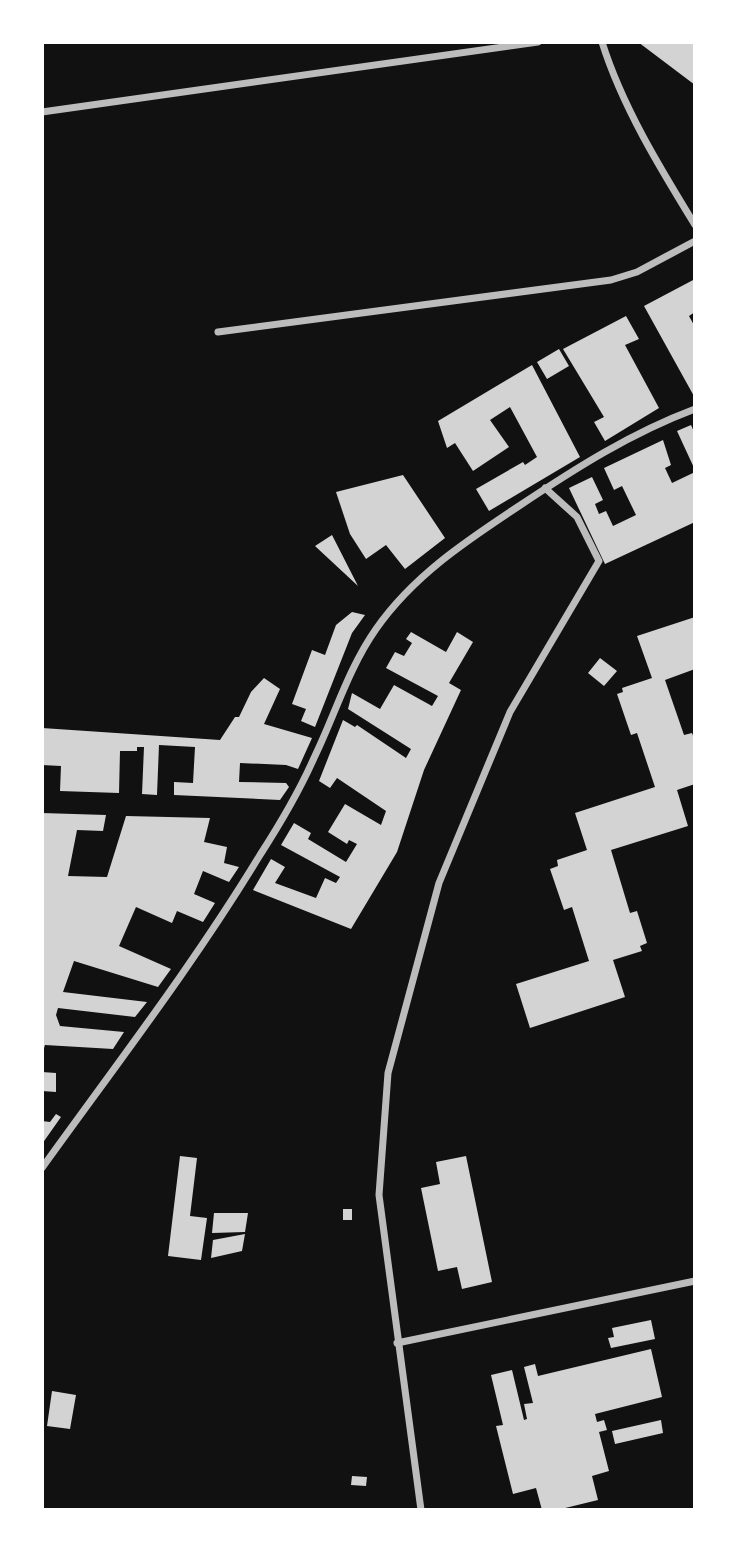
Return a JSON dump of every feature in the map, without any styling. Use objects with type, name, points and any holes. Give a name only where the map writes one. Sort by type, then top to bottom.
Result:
[{"type":"street","points":[[42,112],[538,42]]},
{"type":"street","points":[[602,42],[609,65],[648,142],[695,225]]},
{"type":"street","points":[[218,332],[611,280],[637,272],[695,241]]},
{"type":"street","points":[[42,1168],[206,940],[266,847],[315,757],[348,675],[376,628],[425,572],[545,488],[602,452],[648,428],[695,409]]},
{"type":"street","points":[[421,1510],[379,1195],[388,1073],[439,883],[510,712],[599,561],[577,517],[545,488]]},
{"type":"street","points":[[397,1343],[695,1281]]},
{"type":"building","points":[[638,42],[695,42],[695,85]]},
{"type":"building","points":[[695,279],[695,312],[689,316],[695,327],[695,398],[644,306]]},
{"type":"building","points":[[626,316],[639,339],[625,345],[659,408],[605,441],[594,422],[604,417],[563,349]]},
{"type":"building","points":[[559,349],[569,366],[547,379],[537,362]]},
{"type":"building","points":[[532,365],[580,457],[489,511],[476,489],[537,457],[510,407],[490,420],[509,447],[473,471],[455,443],[447,448],[438,421]]},
{"type":"building","points":[[691,425],[695,434],[695,470],[677,431]]},
{"type":"building","points":[[663,440],[671,465],[665,468],[672,483],[695,472],[695,522],[605,564],[569,488],[592,477],[603,500],[595,504],[599,514],[606,511],[613,526],[636,515],[622,486],[614,490],[604,468]]},
{"type":"building","points":[[403,475],[445,538],[405,569],[386,545],[366,559],[350,534],[336,492]]},
{"type":"building","points":[[332,535],[358,586],[315,546]]},
{"type":"building","points":[[352,612],[365,615],[352,633],[315,727],[301,721],[306,709],[292,704],[312,650],[325,655],[336,625]]},
{"type":"building","points":[[695,617],[695,669],[665,680],[684,735],[692,733],[695,741],[695,784],[677,790],[688,826],[611,850],[630,913],[637,911],[647,943],[640,946],[642,951],[613,960],[625,997],[530,1028],[516,984],[589,961],[572,907],[564,910],[550,869],[558,866],[557,860],[587,850],[575,813],[655,787],[637,733],[631,735],[617,694],[623,692],[622,688],[652,678],[637,636]]},
{"type":"building","points":[[411,632],[446,652],[457,632],[473,642],[449,683],[461,690],[424,770],[397,852],[351,929],[253,890],[271,859],[285,867],[275,883],[316,898],[325,878],[336,883],[340,877],[281,845],[294,823],[311,833],[308,839],[346,862],[357,844],[349,840],[347,844],[328,832],[345,804],[381,825],[386,811],[337,778],[330,788],[319,781],[343,720],[355,727],[357,725],[406,758],[411,749],[348,709],[352,693],[380,709],[394,685],[432,706],[438,696],[386,668],[395,652],[404,656],[412,643],[406,639]]},
{"type":"building","points":[[600,658],[617,671],[604,686],[588,673]]},
{"type":"building","points":[[264,678],[280,689],[264,724],[312,738],[298,769],[286,765],[240,763],[239,782],[286,783],[289,787],[280,800],[174,795],[174,782],[193,783],[195,747],[159,745],[157,795],[142,794],[144,747],[137,747],[137,751],[120,751],[119,793],[60,791],[61,766],[42,765],[42,728],[220,740],[235,717],[239,717],[251,692]]},
{"type":"building","points":[[42,813],[106,815],[103,831],[77,830],[68,876],[107,877],[126,816],[210,818],[204,842],[227,847],[224,863],[239,867],[229,882],[203,871],[194,894],[215,903],[203,922],[177,911],[172,923],[136,907],[119,946],[171,969],[158,987],[74,961],[63,992],[147,1002],[135,1017],[58,1008],[56,1015],[60,1026],[124,1032],[113,1049],[45,1045],[42,1054]]},
{"type":"building","points":[[42,1072],[56,1073],[56,1092],[42,1091]]},
{"type":"building","points":[[56,1114],[61,1117],[42,1144],[42,1121],[50,1122]]},
{"type":"building","points":[[180,1156],[197,1158],[190,1216],[207,1218],[201,1260],[168,1256]]},
{"type":"building","points":[[466,1156],[492,1282],[462,1289],[457,1267],[438,1271],[421,1188],[440,1184],[436,1162]]},
{"type":"building","points":[[343,1209],[352,1209],[352,1220],[343,1220]]},
{"type":"building","points":[[214,1213],[248,1213],[245,1232],[212,1233]]},
{"type":"building","points":[[245,1234],[242,1251],[211,1258],[213,1240]]},
{"type":"building","points":[[651,1320],[655,1339],[611,1348],[608,1338],[614,1337],[612,1328]]},
{"type":"building","points":[[651,1349],[662,1397],[595,1414],[597,1422],[604,1420],[607,1430],[599,1432],[609,1471],[592,1476],[598,1500],[557,1510],[542,1510],[536,1488],[513,1494],[496,1426],[503,1425],[491,1375],[512,1370],[524,1420],[527,1419],[524,1404],[533,1403],[524,1367],[535,1364],[538,1376]]},
{"type":"building","points":[[52,1391],[76,1395],[70,1429],[47,1426]]},
{"type":"building","points":[[661,1420],[663,1433],[615,1444],[612,1431]]},
{"type":"building","points":[[352,1476],[367,1477],[366,1486],[351,1485]]}]
